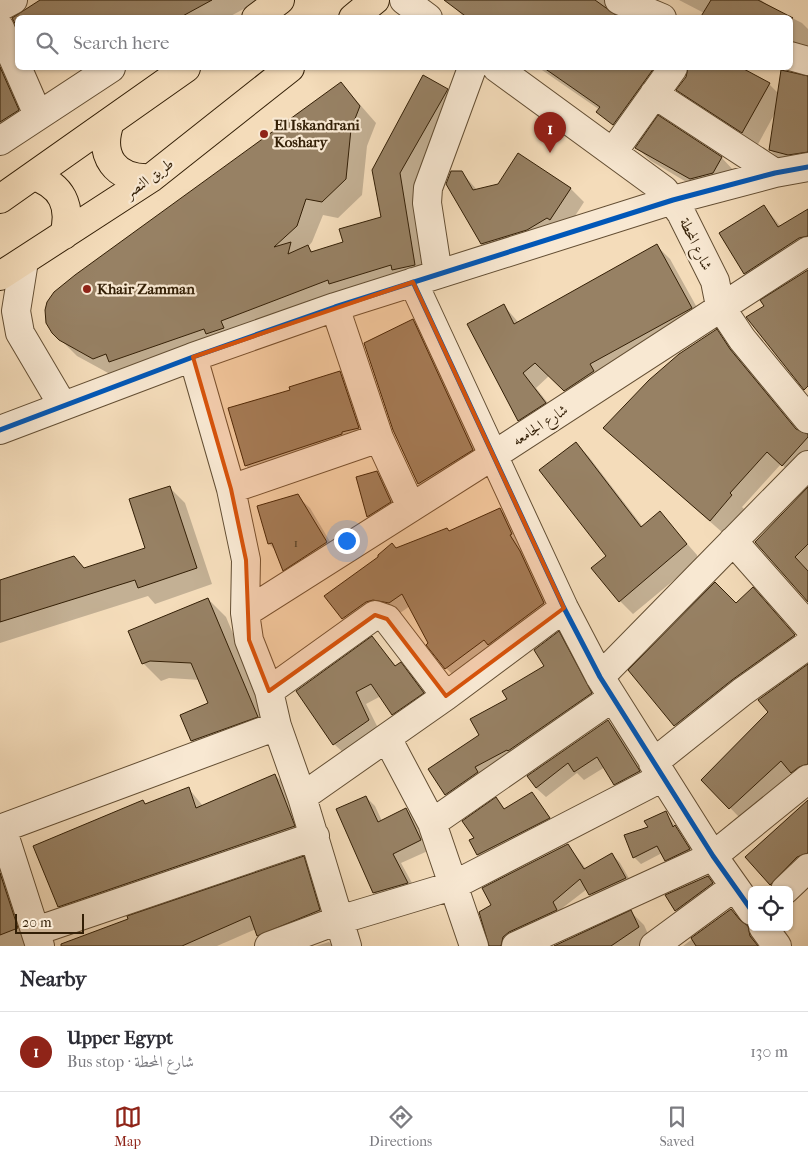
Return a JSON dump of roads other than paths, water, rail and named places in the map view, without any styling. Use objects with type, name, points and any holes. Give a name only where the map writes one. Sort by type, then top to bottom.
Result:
[{"type":"main road","points":[[260,15],[280,0]]},
{"type":"main road","points":[[357,15],[375,0]]},
{"type":"main road","points":[[0,199],[183,70]]},
{"type":"main road","name":"طريق النصر","points":[[0,276],[151,178],[287,70]]},
{"type":"main road","points":[[110,122],[105,146],[109,158],[116,168],[126,175],[138,179],[151,178]]},
{"type":"main road","points":[[33,176],[46,180],[56,187],[64,197],[68,209],[68,222],[64,234]]},
{"type":"street","points":[[0,7],[13,0]]},
{"type":"street","points":[[404,0],[424,15]]},
{"type":"street","points":[[619,0],[655,15]]},
{"type":"street","points":[[0,28],[15,62]]},
{"type":"street","points":[[793,57],[808,61]]},
{"type":"street","points":[[18,70],[38,115]]},
{"type":"street","points":[[0,141],[108,70]]},
{"type":"street","points":[[471,70],[428,188],[426,278],[494,456],[564,608],[606,688],[712,856],[748,906]]},
{"type":"street","name":"شارع المحطة","points":[[499,70],[654,181],[673,200],[715,281],[720,306],[742,339],[804,404]]},
{"type":"street","points":[[613,152],[672,70]]},
{"type":"street","points":[[654,94],[775,172]]},
{"type":"street","points":[[0,430],[193,357],[335,307],[673,200],[775,172],[808,167]]},
{"type":"street","name":"شارع الجامعه","points":[[245,613],[494,456],[720,306],[808,251]]},
{"type":"street","points":[[24,261],[16,311],[20,333],[63,406]]},
{"type":"street","points":[[335,307],[379,438],[412,507]]},
{"type":"street","points":[[193,357],[231,489],[246,560],[245,613],[249,640],[269,691],[276,726],[315,836],[347,946]]},
{"type":"street","points":[[231,489],[379,438]]},
{"type":"street","points":[[432,823],[606,688],[733,541],[808,464]]},
{"type":"street","points":[[733,541],[808,626]]},
{"type":"street","points":[[302,797],[446,696],[564,608]]},
{"type":"street","points":[[269,691],[376,616],[387,619],[446,696]]},
{"type":"street","points":[[269,946],[339,920],[452,886],[658,770],[742,692],[808,645]]},
{"type":"street","points":[[276,726],[1,828],[38,939],[315,836]]},
{"type":"street","points":[[387,738],[432,823],[474,946]]},
{"type":"street","points":[[516,946],[712,856],[808,779]]},
{"type":"street","points":[[789,886],[808,868]]},
{"type":"street","points":[[654,946],[734,887]]},
{"type":"street","points":[[766,931],[777,946]]},
{"type":"place","name":"El Iskandrani Koshary","points":[[264,134]]},
{"type":"place","name":"Upper Egypt","points":[[550,153]]},
{"type":"place","name":"Khair Zamman","points":[[87,289]]}]
